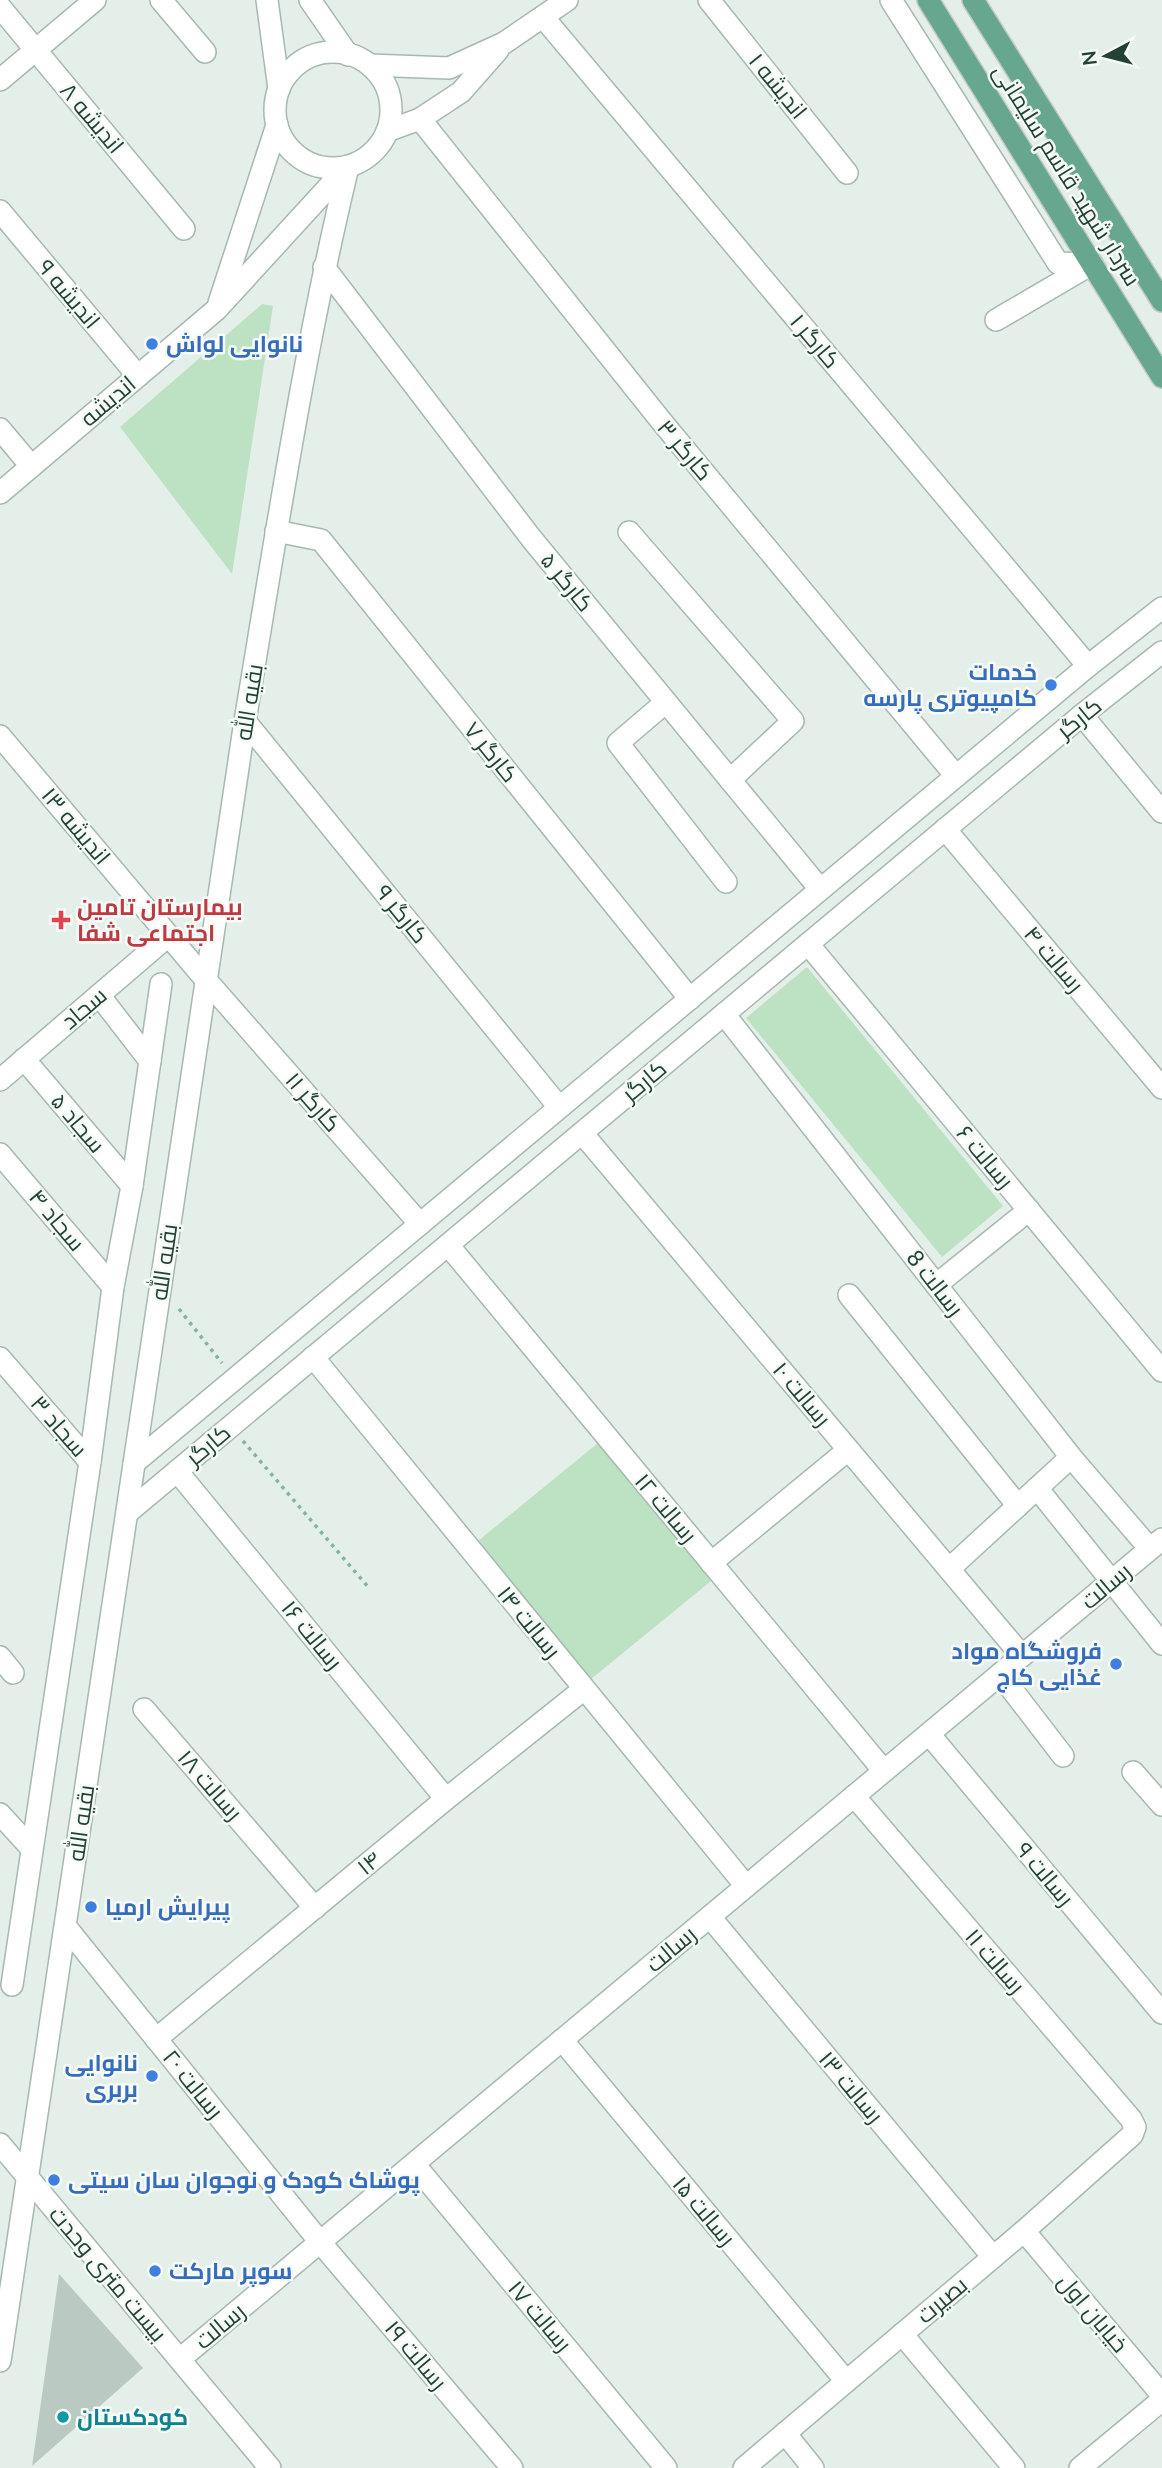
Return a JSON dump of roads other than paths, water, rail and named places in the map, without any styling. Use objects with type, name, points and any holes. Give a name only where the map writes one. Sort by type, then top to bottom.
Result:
[{"type":"main road","name":"سردار شهید قاسم سلیمانی","points":[[928,0],[1162,377]]},
{"type":"main road","points":[[973,0],[1162,301]]},
{"type":"street","points":[[0,80],[95,0]]},
{"type":"street","points":[[161,0],[205,52]]},
{"type":"street","points":[[267,0],[279,89]]},
{"type":"street","points":[[310,0],[348,55]]},
{"type":"street","points":[[348,167],[330,169],[312,164],[296,155],[284,142],[277,125],[275,107],[279,89],[288,73],[302,61],[318,54],[336,52],[370,65],[449,68],[504,43],[568,0]]},
{"type":"street","name":"اندیشه ۱","points":[[709,0],[847,173]]},
{"type":"street","points":[[891,0],[1058,263],[1091,264]]},
{"type":"street","name":"اندیشه ۸","points":[[0,8],[184,229]]},
{"type":"street","name":"کارگر ۱","points":[[543,17],[1088,666]]},
{"type":"street","points":[[387,131],[421,119],[461,92],[504,43]]},
{"type":"street","points":[[370,65],[382,79],[389,95],[391,114],[387,131]]},
{"type":"street","name":"کارگر ۳","points":[[421,119],[662,422],[956,776]]},
{"type":"street","points":[[217,309],[277,125]]},
{"type":"street","name":"اندیشه","points":[[0,493],[217,309],[348,167],[364,159],[378,147],[387,131]]},
{"type":"street","name":"بقیه الله","points":[[0,2361],[205,980],[276,531],[324,267],[348,167]]},
{"type":"street","name":"اندیشه ۹","points":[[0,211],[138,376]]},
{"type":"street","points":[[996,320],[1091,264]]},
{"type":"street","name":"کارگر ۵","points":[[324,267],[531,538],[820,890]]},
{"type":"street","points":[[0,429],[31,466]]},
{"type":"street","name":"کارگر ۷","points":[[276,531],[321,540],[690,999]]},
{"type":"street","points":[[629,532],[793,721],[730,780]]},
{"type":"street","name":"کارگر","points":[[134,1462],[1088,666],[1162,608]]},
{"type":"street","name":"کارگر","points":[[127,1513],[1082,715],[1162,652]]},
{"type":"street","points":[[666,702],[618,743],[726,882]]},
{"type":"street","points":[[1082,715],[1162,812]]},
{"type":"street","name":"کارگر ۹","points":[[246,722],[559,1107]]},
{"type":"street","name":"اندیشه ۱۳","points":[[0,736],[205,980]]},
{"type":"street","name":"رسالت ۴","points":[[945,829],[1162,1088]]},
{"type":"street","points":[[876,844],[897,870]]},
{"type":"street","name":"سجاد","points":[[0,1080],[168,936]]},
{"type":"street","name":"رسالت ۶","points":[[808,944],[1162,1371]]},
{"type":"street","name":"کارگر ۱۱","points":[[205,980],[420,1224]]},
{"type":"street","name":"بقیه الله","points":[[12,1985],[90,1462],[113,1287],[132,1186],[161,984]]},
{"type":"street","points":[[99,995],[150,1061]]},
{"type":"street","name":"رسالت 8","points":[[724,1014],[1071,1457],[1156,1544]]},
{"type":"street","name":"سجاد ۵","points":[[24,1059],[132,1186]]},
{"type":"street","name":"رسالت ۱۰","points":[[582,1133],[1022,1656]]},
{"type":"street","name":"سجاد ۴","points":[[0,1154],[113,1287]]},
{"type":"street","points":[[936,1285],[1029,1210]]},
{"type":"street","name":"رسالت ۱۲","points":[[448,1245],[884,1771]]},
{"type":"street","points":[[849,1295],[1018,1506]]},
{"type":"street","name":"رسالت ۱۴","points":[[313,1357],[746,1886]]},
{"type":"street","name":"سجاد ۳","points":[[0,1358],[90,1462]]},
{"type":"street","points":[[711,1563],[848,1450]]},
{"type":"street","points":[[949,1569],[1071,1457]]},
{"type":"street","name":"رسالت ۱۶","points":[[177,1471],[446,1800]]},
{"type":"street","points":[[1037,1488],[1162,1644]]},
{"type":"street","name":"رسالت","points":[[180,2359],[1156,1544]]},
{"type":"street","points":[[1000,1674],[1063,1756]]},
{"type":"street","name":"۱۴","points":[[156,2039],[584,1689]]},
{"type":"street","name":"رسالت ۱۸","points":[[144,1709],[315,1908]]},
{"type":"street","name":"رسالت ۹","points":[[929,1734],[1162,2013]]},
{"type":"street","points":[[1133,1772],[1162,1805]]},
{"type":"street","name":"رسالت ۱۱","points":[[854,1796],[1131,2119],[1135,2127]]},
{"type":"street","points":[[0,1814],[32,1849]]},
{"type":"street","name":"رسالت ۱۳","points":[[710,1917],[993,2257]]},
{"type":"street","name":"رسالت ۲۰","points":[[66,1927],[320,2242]]},
{"type":"street","name":"رسالت ۱۵","points":[[562,2040],[846,2381]]},
{"type":"street","name":"بصیرت","points":[[744,2468],[1024,2231],[1132,2135],[1135,2127]]},
{"type":"street","name":"بیست متری وحدت","points":[[0,2145],[270,2468]]},
{"type":"street","name":"رسالت ۱۷","points":[[414,2164],[666,2468]]},
{"type":"street","name":"خیابان اول","points":[[1024,2231],[1162,2398]]},
{"type":"street","name":"رسالت ۱۹","points":[[320,2242],[512,2468]]},
{"type":"street","points":[[901,2334],[1014,2468]]},
{"type":"street","points":[[1080,2468],[1162,2398]]},
{"type":"street","points":[[785,2433],[813,2468]]},
{"type":"place","name":"نانوایی لواش","points":[[152,344]]},
{"type":"place","name":"خدمات کامپیوتری پارسه","points":[[1051,685]]},
{"type":"place","name":"بیمارستان تامین اجتماعی شفا","points":[[61,920]]},
{"type":"place","name":"فروشگاه مواد غذایی کاج","points":[[1116,1664]]},
{"type":"place","name":"پیرایش ارمیا","points":[[91,1907]]},
{"type":"place","name":"نانوایی بربری","points":[[152,2076]]},
{"type":"place","name":"پوشاک کودک و نوجوان سان سیتی","points":[[54,2180]]},
{"type":"place","name":"سوپر مارکت","points":[[155,2271]]},
{"type":"place","name":"کودکستان","points":[[63,2417]]}]
